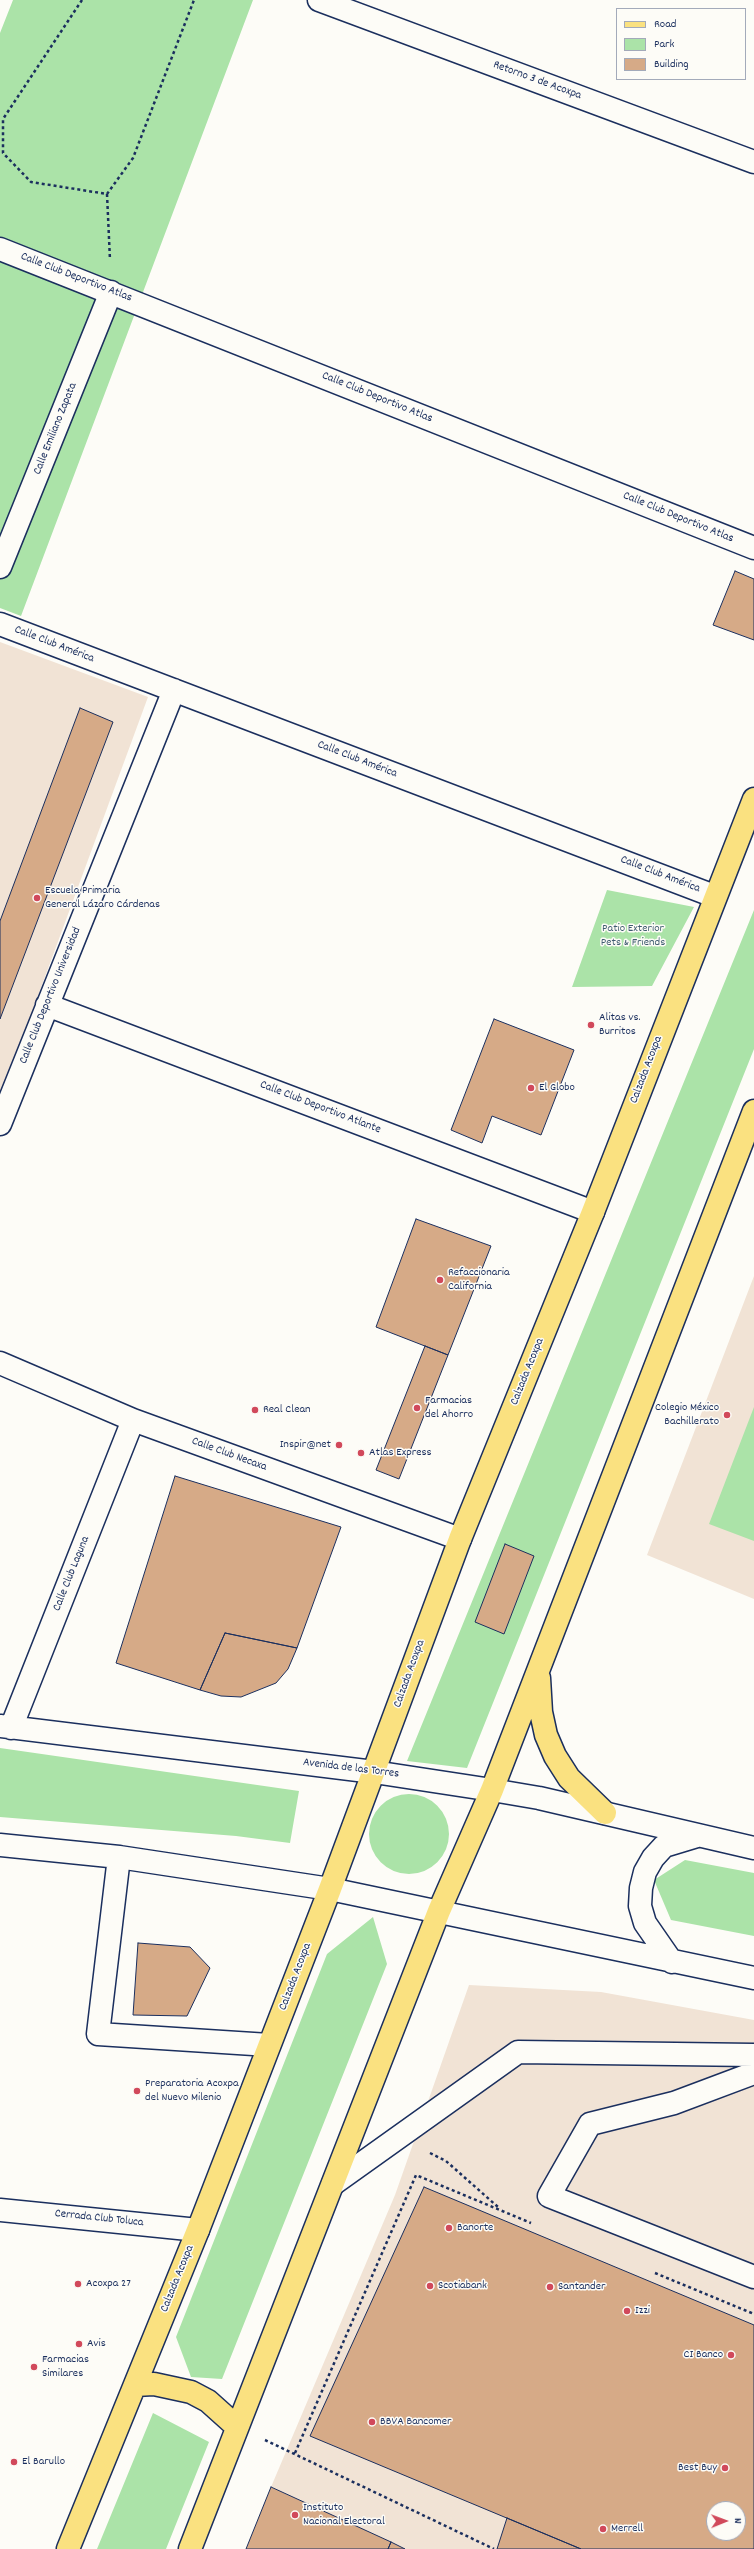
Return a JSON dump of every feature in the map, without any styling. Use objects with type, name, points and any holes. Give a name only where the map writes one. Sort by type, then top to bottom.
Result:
[{"type":"main road","name":"Calzada Acoxpa","points":[[68,2549],[198,2230],[330,1889],[460,1539],[593,1212],[714,896],[754,798]]},
{"type":"main road","points":[[190,2549],[439,1911],[492,1790],[754,1111]]},
{"type":"main road","points":[[540,1666],[538,1689],[541,1712],[546,1735],[555,1756],[569,1778],[605,1813]]},
{"type":"main road","points":[[135,2385],[154,2384],[191,2392],[208,2400],[237,2427]]},
{"type":"street","name":"Retorno 3 de Acoxpa","points":[[319,0],[754,162]]},
{"type":"street","name":"Calle Club Deportivo Atlas","points":[[0,249],[754,548]]},
{"type":"street","name":"Calle Emiliano Zapata","points":[[0,567],[111,292]]},
{"type":"street","name":"Calle Club América","points":[[0,624],[714,896]]},
{"type":"street","name":"Calle Club Deportivo Universidad","points":[[0,1124],[174,690]]},
{"type":"street","name":"Calle Club Deportivo Atlante","points":[[47,1005],[593,1212]]},
{"type":"street","name":"Calle Club Necaxa","points":[[0,1363],[133,1420],[460,1539]]},
{"type":"street","name":"Calle Club Laguna","points":[[5,1727],[133,1420]]},
{"type":"street","name":"Avenida de las Torres","points":[[5,1727],[374,1772],[492,1790],[605,1813],[754,1848]]},
{"type":"street","name":"Avenida de las Torres","points":[[672,1962],[645,1923],[640,1906],[641,1888],[645,1872],[653,1858],[664,1846],[698,1836]]},
{"type":"street","points":[[0,1845],[119,1857],[330,1889],[754,1978]]},
{"type":"street","points":[[119,1857],[98,2034],[269,2046]]},
{"type":"street","points":[[332,2184],[518,2052],[754,2055]]},
{"type":"street","points":[[754,2073],[674,2104],[590,2124],[549,2196],[754,2278]]},
{"type":"street","name":"Cerrada Club Toluca","points":[[0,2210],[198,2230]]},
{"type":"path","points":[[82,0],[3,119],[3,153],[32,182],[107,194]]},
{"type":"path","points":[[111,292],[107,194],[133,158],[194,0]]},
{"type":"path","points":[[446,2161],[501,2209]]},
{"type":"path","points":[[295,2453],[416,2175]]},
{"type":"path","points":[[275,2444],[494,2549]]},
{"type":"shaded area","name":"Escuela Primaria General Lázaro Cárdenas","points":[[0,642],[148,697],[0,1099]]},
{"type":"shaded area","name":"Colegio México Bachillerato","points":[[754,1276],[754,1599],[647,1555]]},
{"type":"shaded area","points":[[469,1985],[601,1992],[754,2020],[754,2549],[388,2549],[390,2542],[271,2487],[395,2195]]},
{"type":"green space","points":[[13,0],[253,0],[21,616],[0,608],[0,33]]},
{"type":"green space","name":"Patio Exterior Pets & Friends","points":[[607,890],[694,907],[652,986],[572,987]]},
{"type":"green space","points":[[754,910],[754,1049],[467,1768],[407,1761]]},
{"type":"green space","points":[[754,1407],[754,1541],[709,1524]]},
{"type":"green space","points":[[0,1748],[299,1791],[290,1843],[236,1836],[0,1817]]},
{"type":"green space","points":[[409,1794],[424,1797],[437,1806],[446,1819],[449,1834],[446,1849],[437,1862],[424,1871],[409,1874],[394,1871],[381,1862],[372,1849],[369,1834],[372,1819],[381,1806],[394,1797]]},
{"type":"green space","points":[[685,1860],[754,1873],[754,1936],[671,1920],[654,1880]]},
{"type":"green space","points":[[373,1917],[387,1964],[222,2379],[191,2377],[176,2337],[327,1954]]},
{"type":"green space","points":[[153,2413],[209,2442],[166,2549],[97,2549]]},
{"type":"building","points":[[735,571],[754,579],[754,640],[713,625]]},
{"type":"building","points":[[80,708],[113,722],[0,1019],[0,921]]},
{"type":"building","points":[[494,1019],[574,1050],[541,1135],[492,1116],[482,1143],[451,1130]]},
{"type":"building","points":[[416,1219],[491,1246],[448,1355],[376,1327]]},
{"type":"building","points":[[425,1346],[448,1355],[399,1479],[376,1470]]},
{"type":"building","points":[[175,1476],[341,1527],[297,1648],[225,1633],[200,1690],[116,1663]]},
{"type":"building","points":[[505,1544],[534,1556],[504,1634],[475,1622]]},
{"type":"building","points":[[225,1633],[297,1648],[288,1669],[276,1683],[241,1697],[221,1696],[200,1690]]},
{"type":"building","points":[[138,1943],[190,1947],[210,1968],[187,2016],[133,2015]]},
{"type":"building","points":[[424,2187],[754,2325],[754,2549],[581,2549],[310,2436]]},
{"type":"building","name":"Instituto Nacional Electoral","points":[[271,2487],[391,2542],[388,2549],[246,2549]]},
{"type":"building","points":[[507,2518],[581,2549],[497,2549]]},
{"type":"building","points":[[391,2542],[405,2549],[388,2549]]},
{"type":"place","name":"Escuela Primaria General Lázaro Cárdenas","points":[[37,898]]},
{"type":"place","name":"Alitas vs. Burritos","points":[[591,1025]]},
{"type":"place","name":"El Globo","points":[[531,1088]]},
{"type":"place","name":"Refaccionaria California","points":[[440,1280]]},
{"type":"place","name":"Farmacias del Ahorro","points":[[417,1408]]},
{"type":"place","name":"Real Clean","points":[[255,1410]]},
{"type":"place","name":"Colegio México Bachillerato","points":[[727,1415]]},
{"type":"place","name":"Inspir@net","points":[[339,1445]]},
{"type":"place","name":"Atlas Express","points":[[361,1453]]},
{"type":"place","name":"Preparatoria Acoxpa del Nuevo Milenio","points":[[137,2091]]},
{"type":"place","name":"Banorte","points":[[449,2228]]},
{"type":"place","name":"Acoxpa 27","points":[[78,2284]]},
{"type":"place","name":"Scotiabank","points":[[430,2286]]},
{"type":"place","name":"Santander","points":[[550,2287]]},
{"type":"place","name":"Izzi","points":[[627,2311]]},
{"type":"place","name":"Avis","points":[[79,2344]]},
{"type":"place","name":"CI Banco","points":[[731,2355]]},
{"type":"place","name":"Farmacias Similares","points":[[34,2367]]},
{"type":"place","name":"BBVA Bancomer","points":[[372,2422]]},
{"type":"place","name":"El Barullo","points":[[14,2462]]},
{"type":"place","name":"Best Buy","points":[[725,2468]]},
{"type":"place","name":"Instituto Nacional Electoral","points":[[295,2515]]},
{"type":"place","name":"Merrell","points":[[603,2529]]}]
